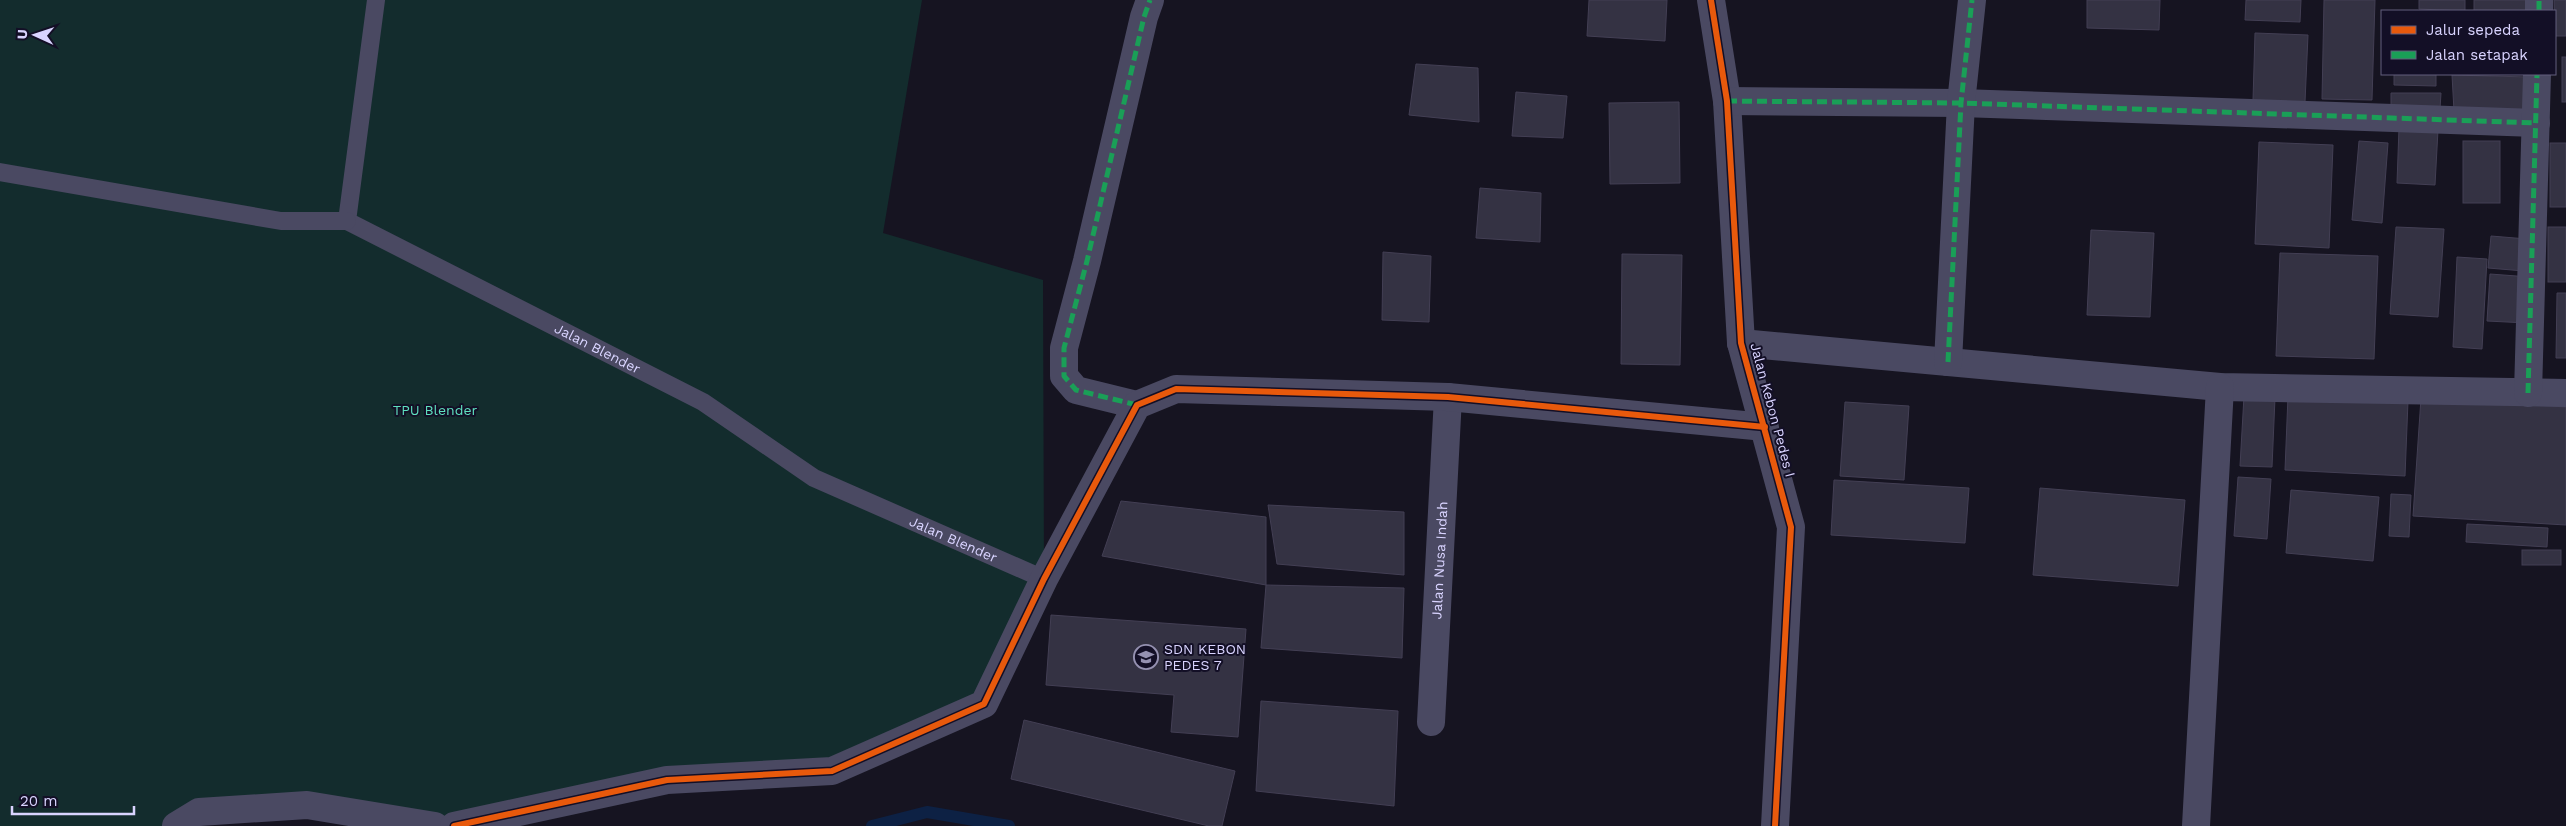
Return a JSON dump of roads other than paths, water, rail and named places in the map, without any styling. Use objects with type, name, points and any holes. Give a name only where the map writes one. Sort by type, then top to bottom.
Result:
[{"type":"street","points":[[1150,0],[1144,17],[1087,261],[1064,348],[1064,376],[1076,390],[1138,405],[1176,389],[1448,397],[1766,427]]},
{"type":"street","name":"Jalan Kebon Pedes I","points":[[1711,0],[1727,101],[1741,343],[1766,427],[1792,527],[1775,826]]},
{"type":"street","points":[[1948,362],[1961,103],[1972,0]]},
{"type":"street","points":[[2528,393],[2537,75]]},
{"type":"street","points":[[1727,101],[1961,103],[2536,123]]},
{"type":"street","points":[[1741,343],[2220,387],[2566,393]]},
{"type":"street","points":[[2196,826],[2220,387]]},
{"type":"street","name":"Jalan Nusa Indah","points":[[1431,722],[1448,397]]},
{"type":"street","points":[[454,826],[667,780],[832,771],[984,704],[1044,578],[1138,405]]},
{"type":"street","points":[[176,826],[199,812],[307,805],[435,826]]},
{"type":"lane","points":[[0,172],[281,221],[347,221],[376,0]]},
{"type":"lane","name":"Jalan Blender","points":[[347,221],[703,402],[814,478],[1044,578]]},
{"type":"waterway","points":[[872,826],[927,812],[1009,826]]},
{"type":"place","name":"SDN KEBON PEDES 7","points":[[1146,657]]},
{"type":"park label","name":"TPU Blender","points":[[435,410]]}]
